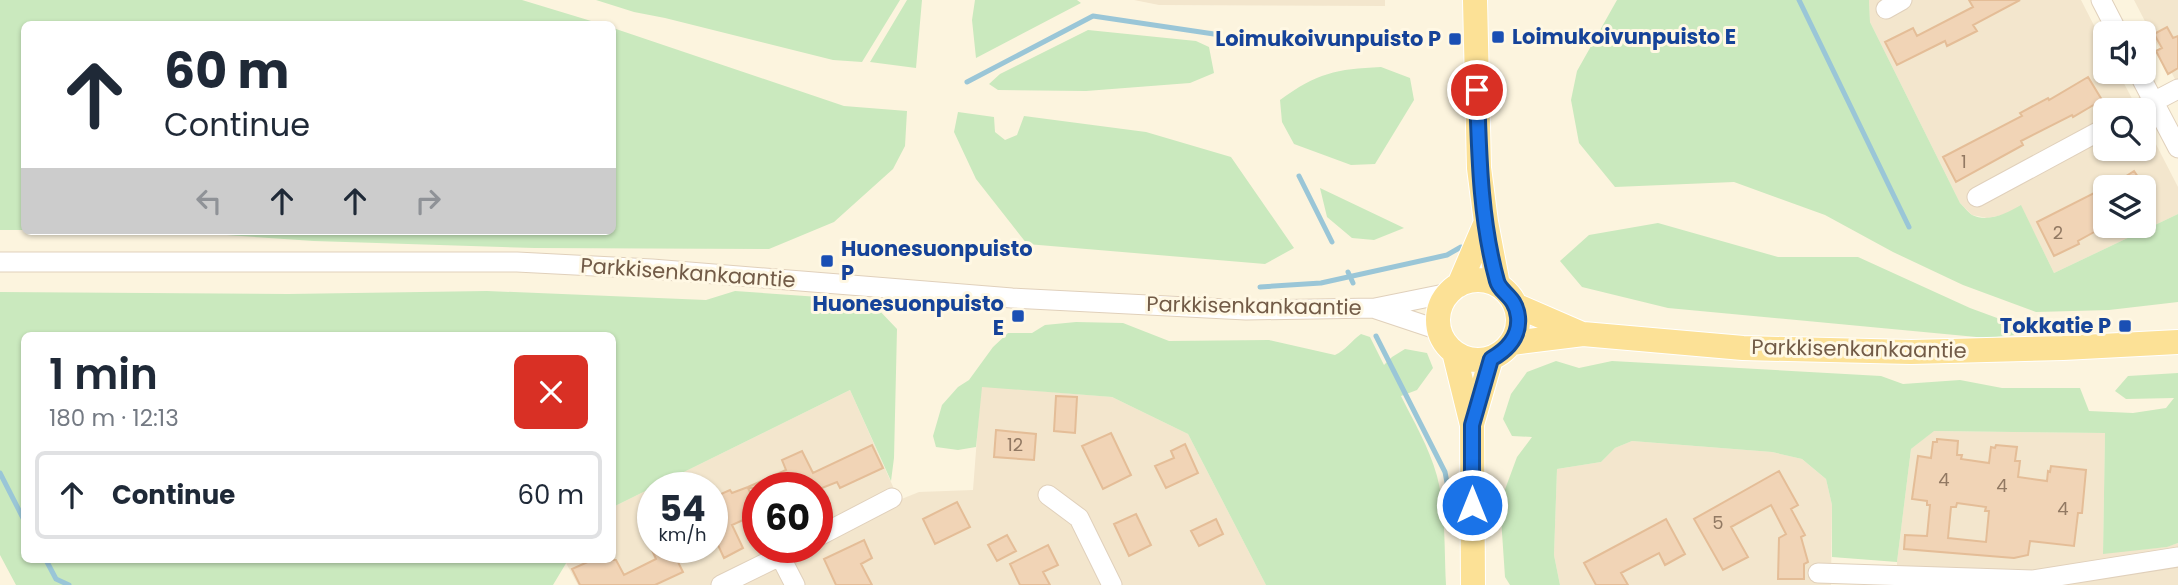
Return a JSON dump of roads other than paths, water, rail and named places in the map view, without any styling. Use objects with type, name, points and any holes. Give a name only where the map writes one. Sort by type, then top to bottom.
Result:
[{"type":"main road","points":[[1475,0],[1479,168],[1498,285]]},
{"type":"main road","points":[[1454,289],[1472,281],[1485,281],[1498,285],[1508,294],[1515,305],[1517,331],[1512,343],[1503,353],[1491,359],[1465,359],[1444,343],[1439,330],[1441,304],[1454,289],[1486,222]]},
{"type":"main road","name":"Parkkisenkankaantie","points":[[1515,305],[1583,334]]},
{"type":"main road","name":"Parkkisenkankaantie","points":[[1512,343],[1583,334],[1743,348],[1911,352],[2178,342]]},
{"type":"main road","points":[[1454,352],[1472,425],[1473,585]]},
{"type":"main road","points":[[1472,425],[1491,359]]},
{"type":"street","points":[[2101,0],[2112,21]]},
{"type":"street","points":[[2156,101],[2178,89]]},
{"type":"street","points":[[2156,119],[2178,148]]},
{"type":"street","points":[[1977,197],[2093,134]]},
{"type":"street","name":"Parkkisenkankaantie","points":[[0,262],[517,261],[1054,300],[1246,310],[1375,308],[1454,289]]},
{"type":"street","name":"Parkkisenkankaantie","points":[[1375,308],[1439,330]]},
{"type":"street","points":[[1048,495],[1079,518],[1112,585]]},
{"type":"street","points":[[833,529],[892,498]]},
{"type":"street","points":[[1818,573],[2034,580],[2178,557]]},
{"type":"street","points":[[721,585],[766,563]]},
{"type":"street","points":[[790,563],[795,585]]},
{"type":"waterway","points":[[1799,0],[1909,227]]},
{"type":"waterway","points":[[967,82],[1093,16],[1214,34]]},
{"type":"waterway","points":[[1299,176],[1332,242]]},
{"type":"waterway","points":[[1260,287],[1321,283],[1447,255],[1461,247]]},
{"type":"waterway","points":[[1348,272],[1353,283]]},
{"type":"waterway","points":[[1376,336],[1445,472],[1453,514]]},
{"type":"waterway","points":[[0,473],[21,514]]},
{"type":"waterway","points":[[48,563],[56,579],[69,585]]},
{"type":"place","name":"Loimukoivunpuisto E","points":[[1498,37]]},
{"type":"place","name":"Loimukoivunpuisto P","points":[[1455,39]]},
{"type":"place","name":"Huonesuonpuisto P","points":[[827,261]]},
{"type":"place","name":"Huonesuonpuisto E","points":[[1018,316]]},
{"type":"place","name":"Tokkatie P","points":[[2125,326]]}]
